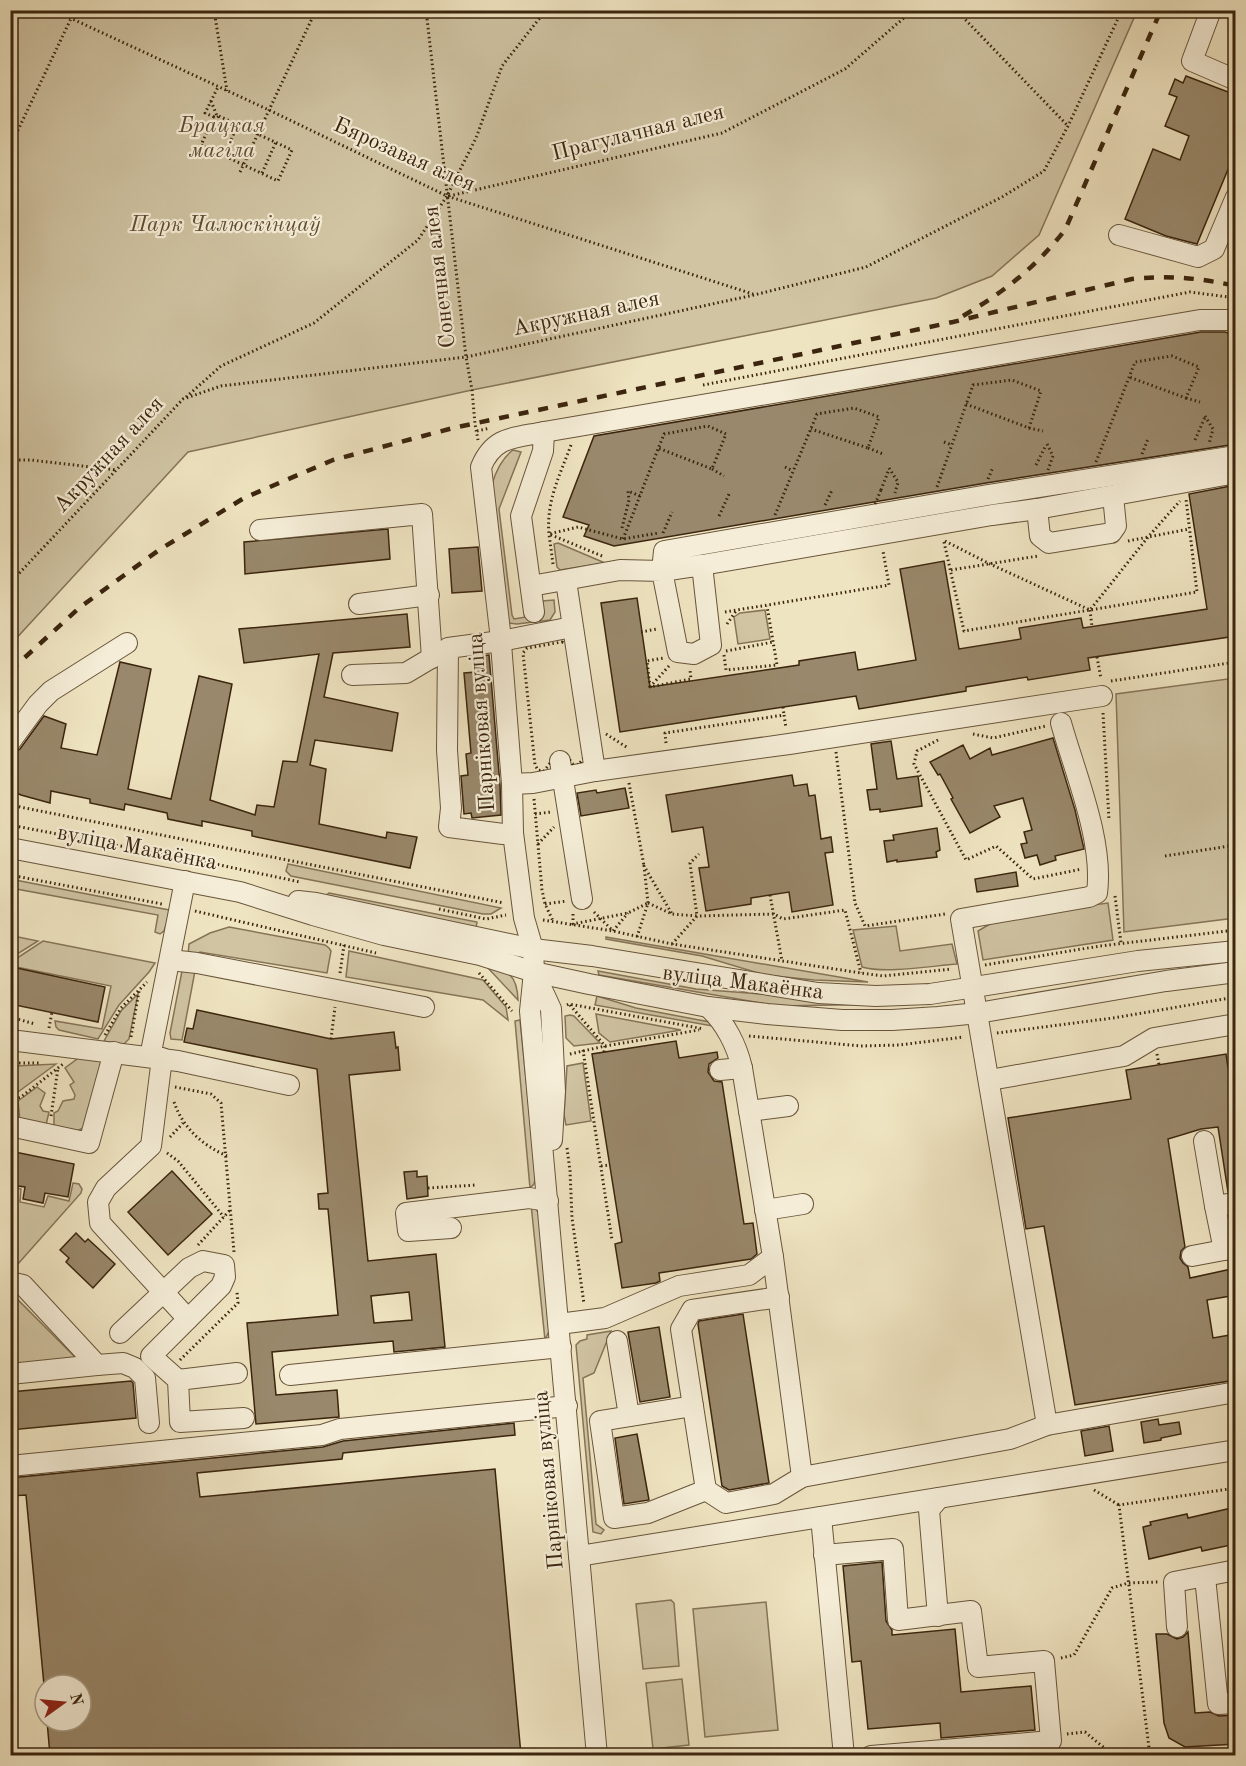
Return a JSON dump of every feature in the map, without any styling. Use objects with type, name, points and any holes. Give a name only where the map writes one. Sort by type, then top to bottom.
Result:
[{"type":"street","points":[[1211,10],[1192,61],[1236,80]]},
{"type":"street","points":[[1119,235],[1198,257],[1214,249],[1236,197]]},
{"type":"street","points":[[534,612],[521,516],[543,451],[544,432],[1200,320],[1236,320]]},
{"type":"street","name":"Парніковая вуліца","points":[[544,432],[502,440],[487,453],[481,467],[501,641],[512,784],[513,833],[524,918],[533,949],[534,972],[530,1011],[597,1755]]},
{"type":"street","points":[[702,565],[711,645],[694,654],[678,652],[662,571],[664,551],[824,515],[987,488],[1236,456]]},
{"type":"street","points":[[531,586],[620,570],[662,571],[702,565],[1236,473]]},
{"type":"street","points":[[987,488],[992,515]]},
{"type":"street","points":[[1037,509],[1040,536],[1049,543],[1111,533],[1116,526],[1113,496]]},
{"type":"street","points":[[260,530],[422,514],[429,595],[440,653],[451,808],[449,827],[513,833]]},
{"type":"street","points":[[824,515],[828,543]]},
{"type":"street","points":[[561,582],[572,627],[595,771]]},
{"type":"street","points":[[359,604],[429,595]]},
{"type":"street","points":[[352,675],[406,674],[440,653],[572,627]]},
{"type":"street","points":[[10,742],[38,704],[51,691],[127,643]]},
{"type":"street","points":[[512,784],[532,783],[561,769],[595,771],[629,758],[789,744],[1102,689]]},
{"type":"street","points":[[1047,1425],[961,919],[1089,897],[1098,893],[1098,866],[1092,830],[1061,723]]},
{"type":"street","points":[[561,769],[577,905]]},
{"type":"street","name":"вуліца Макаёнка","points":[[10,848],[240,892],[384,935],[480,955],[534,972],[708,1007],[767,1014],[842,1020],[892,1020],[978,1013],[1166,981],[1236,972]]},
{"type":"street","points":[[185,881],[178,907],[156,1058],[151,1146],[106,1188],[98,1202],[100,1223],[188,1319]]},
{"type":"street","name":"вуліца Макаёнка","points":[[253,897],[316,903],[533,949],[592,956],[818,993],[876,996],[930,994],[971,977],[1236,951]]},
{"type":"street","points":[[170,960],[424,1007]]},
{"type":"street","points":[[708,1007],[721,1021],[740,1061]]},
{"type":"street","points":[[767,1014],[748,1022],[743,1029],[740,1035],[740,1061],[765,1210],[766,1247],[779,1297],[802,1477]]},
{"type":"street","points":[[990,1080],[1124,1056],[1154,1038],[1236,1024]]},
{"type":"street","points":[[10,1040],[156,1058],[289,1085]]},
{"type":"street","points":[[12,1127],[89,1143],[114,1052]]},
{"type":"street","points":[[720,1070],[740,1061]]},
{"type":"street","points":[[749,1111],[788,1106]]},
{"type":"street","points":[[1192,1256],[1230,1248],[1215,1206],[1204,1141]]},
{"type":"street","points":[[451,1228],[408,1231],[406,1213],[529,1198],[548,1201]]},
{"type":"street","points":[[1215,1206],[1236,1203]]},
{"type":"street","points":[[765,1210],[803,1204]]},
{"type":"street","points":[[559,1324],[605,1318],[679,1286],[750,1275],[766,1247]]},
{"type":"street","points":[[120,1332],[189,1268],[203,1261],[224,1265],[225,1277],[221,1286],[151,1356],[173,1376],[180,1422],[244,1418]]},
{"type":"street","points":[[10,1282],[23,1285],[98,1365]]},
{"type":"street","points":[[779,1297],[692,1310],[681,1329],[706,1490],[726,1503],[774,1494],[802,1477],[1010,1439],[1047,1425],[1236,1392]]},
{"type":"street","points":[[617,1341],[629,1416]]},
{"type":"street","points":[[290,1375],[561,1347]]},
{"type":"street","points":[[10,1374],[123,1363],[135,1368],[145,1378],[150,1423]]},
{"type":"street","points":[[173,1376],[237,1373]]},
{"type":"street","points":[[10,1466],[321,1435],[340,1429],[567,1406]]},
{"type":"street","points":[[693,1406],[600,1421],[614,1518],[648,1513],[706,1490]]},
{"type":"street","points":[[579,1556],[1236,1450]]},
{"type":"street","points":[[938,1616],[929,1510],[939,1498]]},
{"type":"street","points":[[821,1517],[844,1755]]},
{"type":"street","points":[[824,1555],[893,1549],[898,1620],[972,1611],[978,1667],[1044,1661],[1051,1741],[871,1755]]},
{"type":"street","points":[[1177,1627],[1174,1582],[1236,1570]]},
{"type":"street","points":[[1205,1577],[1218,1704],[1236,1703]]},
{"type":"path","name":"Бярозавая алея","points":[[53,10],[447,196],[754,295]]},
{"type":"path","points":[[10,147],[75,10]]},
{"type":"path","points":[[214,10],[227,91]]},
{"type":"path","points":[[240,172],[316,10]]},
{"type":"path","name":"Сонечная алея","points":[[426,10],[465,357],[472,390],[475,424],[477,431],[501,426]]},
{"type":"path","points":[[183,399],[221,366],[314,323],[418,240],[447,196],[476,138],[502,66],[546,10]]},
{"type":"path","name":"Прагулачная алея","points":[[447,196],[722,134],[845,69],[913,10]]},
{"type":"path","points":[[956,10],[1068,126]]},
{"type":"path","name":"Акружная алея","points":[[10,583],[183,399],[221,386],[465,357],[754,295],[866,267],[1002,197],[1044,171],[1068,126],[1122,10]]},
{"type":"path","points":[[211,101],[215,117],[201,145],[278,181],[292,150],[238,124],[219,116],[215,117],[205,112],[218,87]]},
{"type":"path","points":[[224,156],[238,124]]},
{"type":"path","points":[[261,173],[276,142]]},
{"type":"path","points":[[699,386],[1190,292],[1236,298]]},
{"type":"path","points":[[1095,463],[1136,362],[1172,356],[1199,367],[1186,398]]},
{"type":"path","points":[[1130,377],[1200,402]]},
{"type":"path","points":[[937,489],[973,386],[1012,380],[1041,391],[1029,428]]},
{"type":"path","points":[[966,404],[1029,428],[1043,431]]},
{"type":"path","points":[[775,514],[817,414],[854,408],[879,417],[868,448]]},
{"type":"path","points":[[1194,440],[1205,416]]},
{"type":"path","points":[[1104,421],[1111,424]]},
{"type":"path","points":[[549,534],[578,527],[623,539],[664,434],[708,426],[726,434],[712,469]]},
{"type":"path","points":[[811,429],[883,454]]},
{"type":"path","points":[[1142,456],[1148,439]]},
{"type":"path","points":[[561,582],[549,534],[549,504],[572,440]]},
{"type":"path","points":[[944,442],[952,445]]},
{"type":"path","points":[[1036,465],[1047,444],[1053,456],[1048,471]]},
{"type":"path","points":[[658,448],[724,476]]},
{"type":"path","points":[[10,460],[31,460],[117,470]]},
{"type":"path","points":[[784,467],[793,471]]},
{"type":"path","points":[[987,488],[993,467]]},
{"type":"path","points":[[875,504],[889,468],[898,482],[895,495]]},
{"type":"path","points":[[824,515],[832,490]]},
{"type":"path","points":[[622,528],[629,500],[628,491],[640,496]]},
{"type":"path","points":[[719,516],[730,492]]},
{"type":"path","points":[[945,541],[964,631],[1090,610],[1197,592],[1185,495],[1090,610],[1092,627]]},
{"type":"path","points":[[663,533],[672,512]]},
{"type":"path","points":[[549,534],[605,557]]},
{"type":"path","points":[[708,615],[889,585],[880,534]]},
{"type":"path","points":[[935,543],[945,541],[1090,610]]},
{"type":"path","points":[[767,606],[773,642],[777,667],[726,670],[724,651],[773,642]]},
{"type":"path","points":[[562,642],[568,645],[585,757],[578,765],[573,765],[569,759],[561,769],[551,762],[544,771],[538,770],[535,765],[523,653],[527,648],[562,642]]},
{"type":"path","points":[[1097,657],[1102,689]]},
{"type":"path","points":[[650,687],[647,661],[666,658],[668,666]]},
{"type":"path","points":[[783,708],[789,744]]},
{"type":"path","points":[[666,744],[665,733],[784,715]]},
{"type":"path","points":[[970,734],[993,738],[1061,723]]},
{"type":"path","points":[[602,740],[601,730],[629,758],[648,903],[637,937]]},
{"type":"path","points":[[834,737],[855,903],[865,926]]},
{"type":"path","points":[[941,738],[917,751],[914,764],[966,860],[996,846],[1033,879],[1098,866]]},
{"type":"path","points":[[532,783],[542,890],[545,904],[553,921]]},
{"type":"path","points":[[10,805],[508,904],[506,916]]},
{"type":"path","points":[[10,825],[215,864]]},
{"type":"path","points":[[1165,856],[1236,845]]},
{"type":"path","points":[[672,944],[697,916],[690,863],[699,854]]},
{"type":"path","points":[[644,866],[672,914]]},
{"type":"path","points":[[10,875],[178,907],[381,954]]},
{"type":"path","points":[[1051,876],[1054,883]]},
{"type":"path","points":[[1114,890],[1121,944]]},
{"type":"path","points":[[770,895],[782,961]]},
{"type":"path","points":[[573,924],[628,913],[648,903]]},
{"type":"path","points":[[648,903],[672,914],[697,916],[774,915],[783,919],[845,910],[861,974]]},
{"type":"path","points":[[573,924],[577,905]]},
{"type":"path","points":[[613,931],[628,913]]},
{"type":"path","points":[[543,920],[613,931],[672,944],[883,976],[971,977],[1121,944],[1236,930]]},
{"type":"path","points":[[479,973],[512,1011]]},
{"type":"path","points":[[130,1041],[139,988]]},
{"type":"path","points":[[569,1004],[605,1046]]},
{"type":"path","points":[[49,1028],[52,1012]]},
{"type":"path","points":[[10,1017],[59,1031]]},
{"type":"path","points":[[565,1056],[583,1050],[703,1029]]},
{"type":"path","points":[[604,1052],[605,1046]]},
{"type":"path","points":[[583,1050],[612,1240]]},
{"type":"path","points":[[11,1063],[15,1099],[12,1127]]},
{"type":"path","points":[[49,1134],[58,1068]]},
{"type":"path","points":[[170,1086],[210,1094],[221,1103],[234,1256]]},
{"type":"path","points":[[172,1096],[183,1123],[210,1149],[227,1156]]},
{"type":"path","points":[[164,1143],[183,1123]]},
{"type":"path","points":[[157,1149],[168,1153],[178,1161],[224,1217]]},
{"type":"path","points":[[601,1166],[609,1165]]},
{"type":"path","points":[[194,1249],[231,1209]]},
{"type":"path","points":[[173,1376],[238,1303],[237,1291]]},
{"type":"path","points":[[1091,1474],[1094,1490],[1119,1505],[1236,1488]]},
{"type":"path","points":[[1119,1505],[1150,1755]]},
{"type":"path","points":[[1044,1661],[1074,1655],[1112,1588],[1128,1583],[1174,1582]]},
{"type":"path","points":[[1050,1736],[1085,1731],[1114,1755]]},
{"type":"green space","name":"Парк Чалюскінцаў","points":[[11,10],[1137,11],[1039,235],[992,276],[936,298],[472,390],[188,452],[11,644]]},
{"type":"green space","points":[[513,450],[521,452],[499,509],[512,615],[514,619],[544,614],[542,601],[554,600],[555,612],[550,620],[517,624],[507,623],[492,484],[500,465]]},
{"type":"green space","points":[[558,543],[605,563],[560,570],[557,567],[554,544]]},
{"type":"green space","points":[[765,610],[770,639],[738,644],[734,617],[740,613]]},
{"type":"green space","points":[[1235,678],[1235,918],[1124,932],[1116,694]]},
{"type":"green space","points":[[288,864],[501,908],[491,914],[483,914],[291,876],[286,871]]},
{"type":"green space","points":[[10,879],[169,910],[170,913],[164,931],[160,934],[155,932],[158,915],[11,888]]},
{"type":"green space","points":[[329,893],[477,922],[476,928],[322,898]]},
{"type":"green space","points":[[1108,903],[1113,940],[983,960],[978,931],[1002,917]]},
{"type":"green space","points":[[896,926],[900,951],[952,944],[957,964],[896,970],[862,967],[853,930]]},
{"type":"green space","points":[[229,927],[325,945],[331,951],[327,973],[200,952],[198,959],[188,956],[189,944],[210,933]]},
{"type":"green space","points":[[606,937],[868,982],[765,975],[702,956],[606,939]]},
{"type":"green space","points":[[11,938],[38,941],[11,958]]},
{"type":"green space","points":[[43,941],[155,963],[119,1005],[98,1039],[59,1030],[55,1021],[102,1029],[111,986],[11,966],[11,962]]},
{"type":"green space","points":[[349,951],[483,980],[506,1007],[508,1020],[483,1000],[346,977]]},
{"type":"green space","points":[[487,967],[511,976],[516,985],[518,1000]]},
{"type":"green space","points":[[182,971],[195,971],[182,1040],[171,1039],[170,1033]]},
{"type":"green space","points":[[598,971],[696,989],[892,1004],[778,1006],[599,975]]},
{"type":"green space","points":[[138,994],[129,1039],[122,1046],[104,1041],[121,1011]]},
{"type":"green space","points":[[597,996],[636,1008],[715,1023],[718,1027],[595,1005]]},
{"type":"green space","points":[[596,1014],[681,1030],[610,1042],[599,1033]]},
{"type":"green space","points":[[565,1016],[574,1016],[600,1043],[574,1046],[566,1038]]},
{"type":"green space","points":[[520,1020],[536,1177],[530,1188],[515,1021]]},
{"type":"green space","points":[[84,1054],[106,1058],[87,1126],[77,1131],[54,1127],[54,1113],[58,1111],[63,1101],[74,1099],[75,1095],[70,1085],[74,1082],[65,1068]]},
{"type":"green space","points":[[583,1063],[591,1121],[566,1125],[564,1115],[567,1066]]},
{"type":"green space","points":[[56,1064],[18,1092],[15,1066]]},
{"type":"green space","points":[[37,1087],[45,1093],[40,1106],[43,1111],[49,1112],[46,1125],[20,1121],[18,1101]]},
{"type":"green space","points":[[73,1183],[79,1184],[82,1189],[81,1193],[17,1265],[11,1265],[11,1187],[21,1189],[20,1202],[44,1207],[48,1196],[69,1201]]},
{"type":"green space","points":[[531,1204],[539,1213],[549,1331],[545,1340]]},
{"type":"green space","points":[[10,1298],[18,1300],[79,1361],[11,1368]]},
{"type":"green space","points":[[611,1331],[594,1373],[583,1378],[596,1524],[604,1530],[601,1534],[593,1532],[576,1345],[587,1339],[587,1335]]},
{"type":"green space","points":[[671,1600],[674,1603],[679,1666],[643,1669],[636,1604]]},
{"type":"green space","points":[[766,1602],[778,1730],[705,1737],[693,1609]]},
{"type":"green space","points":[[682,1679],[689,1745],[653,1749],[646,1683]]},
{"type":"building","points":[[1186,76],[1236,95],[1236,150],[1197,244],[1166,236],[1125,219],[1153,149],[1180,160],[1189,136],[1165,126],[1177,97],[1169,94],[1175,79],[1183,83]]},
{"type":"building","points":[[1201,332],[1225,332],[1236,336],[1236,444],[986,483],[614,546],[584,536],[589,525],[563,517],[594,436]]},
{"type":"building","points":[[1236,485],[1236,636],[1088,658],[1090,670],[966,687],[966,691],[859,709],[856,696],[620,732],[601,603],[637,598],[650,687],[799,665],[799,661],[855,652],[858,670],[916,660],[900,569],[944,561],[959,649],[1021,639],[1019,628],[1081,618],[1083,628],[1207,609],[1189,494]]},
{"type":"building","points":[[388,529],[390,559],[245,574],[244,542]]},
{"type":"building","points":[[478,547],[482,591],[452,593],[449,549]]},
{"type":"building","points":[[407,614],[410,647],[333,653],[324,697],[398,713],[392,751],[315,740],[310,765],[326,769],[319,824],[386,838],[387,832],[417,837],[410,868],[252,836],[252,831],[202,821],[202,826],[168,819],[167,813],[125,804],[124,810],[90,803],[90,799],[51,791],[50,803],[10,790],[10,756],[20,749],[44,716],[66,724],[61,748],[97,755],[120,662],[151,669],[128,789],[171,799],[199,676],[232,684],[210,800],[255,815],[257,805],[274,807],[283,761],[297,762],[319,654],[244,663],[239,629]]},
{"type":"building","points":[[489,655],[501,815],[472,818],[471,813],[464,814],[461,776],[468,775],[466,754],[471,753],[464,673],[476,672],[474,657]]},
{"type":"building","points":[[1053,738],[1075,810],[1084,849],[1055,856],[1056,860],[1040,865],[1037,855],[1025,858],[1021,844],[1027,843],[1024,832],[1032,830],[1023,798],[994,806],[1000,817],[970,833],[940,774],[938,775],[930,762],[963,745],[970,759],[990,748],[992,755]]},
{"type":"building","points":[[891,741],[897,779],[918,776],[922,806],[880,812],[880,809],[870,810],[867,790],[877,789],[871,744]]},
{"type":"building","points":[[792,775],[794,786],[807,784],[809,796],[815,795],[821,839],[831,837],[833,852],[825,853],[833,905],[792,912],[789,892],[751,898],[751,904],[706,911],[699,868],[709,867],[703,827],[672,832],[666,795]]},
{"type":"building","points":[[625,788],[629,808],[581,816],[577,793],[596,790],[597,793]]},
{"type":"building","points":[[937,828],[940,850],[936,852],[937,857],[887,862],[884,841],[894,840],[893,835]]},
{"type":"building","points":[[1016,872],[1018,886],[977,892],[975,879]]},
{"type":"building","points":[[12,967],[105,987],[98,1022],[10,1004]]},
{"type":"building","points":[[197,1010],[331,1039],[394,1032],[400,1070],[349,1075],[368,1261],[436,1254],[445,1347],[394,1352],[393,1341],[272,1352],[276,1395],[337,1390],[339,1417],[256,1424],[247,1323],[338,1315],[328,1209],[319,1209],[318,1194],[328,1193],[317,1069],[184,1042],[187,1028],[193,1029]],"holes":[[[409,1292],[412,1320],[374,1323],[371,1296]]]},
{"type":"building","points":[[676,1041],[679,1058],[717,1052],[718,1058],[709,1064],[708,1072],[714,1081],[722,1082],[744,1224],[753,1223],[757,1254],[751,1259],[659,1273],[660,1281],[656,1283],[622,1288],[615,1244],[622,1242],[592,1054]]},
{"type":"building","points":[[1226,1054],[1228,1068],[1236,1067],[1236,1191],[1228,1192],[1218,1127],[1201,1129],[1168,1139],[1185,1247],[1181,1251],[1180,1258],[1188,1267],[1190,1278],[1236,1268],[1236,1295],[1207,1300],[1213,1338],[1236,1334],[1236,1380],[1075,1405],[1044,1226],[1026,1229],[1008,1118],[1131,1099],[1126,1070]]},
{"type":"building","points":[[10,1151],[74,1164],[68,1197],[45,1193],[43,1203],[23,1199],[25,1187],[10,1185]]},
{"type":"building","points":[[172,1171],[212,1214],[168,1255],[128,1212]]},
{"type":"building","points":[[417,1171],[417,1177],[427,1176],[428,1196],[407,1199],[404,1172]]},
{"type":"building","points":[[76,1233],[85,1242],[88,1239],[115,1264],[93,1288],[66,1262],[69,1258],[60,1250]]},
{"type":"building","points":[[743,1314],[769,1483],[729,1490],[722,1486],[698,1324],[699,1321]]},
{"type":"building","points":[[659,1327],[670,1397],[640,1402],[628,1332]]},
{"type":"building","points":[[131,1381],[136,1418],[10,1430],[10,1392]]},
{"type":"building","points":[[1158,1419],[1159,1425],[1179,1422],[1181,1434],[1144,1443],[1141,1422]]},
{"type":"building","points":[[514,1423],[515,1435],[343,1453],[342,1459],[197,1473],[200,1497],[495,1469],[521,1755],[50,1755],[48,1733],[93,1733],[93,1673],[43,1673],[26,1495],[10,1496],[10,1478],[323,1447],[343,1441]]},
{"type":"building","points":[[1109,1426],[1113,1451],[1085,1456],[1081,1431]]},
{"type":"building","points":[[637,1434],[649,1500],[624,1504],[615,1438]]},
{"type":"building","points":[[1236,1507],[1236,1544],[1202,1551],[1201,1547],[1149,1559],[1143,1527],[1151,1525],[1150,1522],[1187,1514],[1188,1518]]},
{"type":"building","points":[[882,1562],[886,1621],[892,1630],[892,1635],[955,1629],[961,1692],[1031,1686],[1035,1730],[941,1738],[940,1723],[868,1729],[861,1661],[852,1662],[843,1566]]},
{"type":"building","points":[[1188,1632],[1195,1713],[1210,1712],[1219,1716],[1236,1715],[1236,1744],[1185,1747],[1169,1738],[1164,1723],[1156,1634],[1167,1634],[1177,1639]]},
{"type":"railway","points":[[963,316],[1018,278],[1054,244],[1065,230],[1161,10]]},
{"type":"railway","points":[[10,671],[79,608],[159,550],[244,498],[333,460],[453,428],[953,322],[1132,279],[1184,278],[1236,286]]},
{"type":"park label","name":"Брацкая магіла","points":[[222,138]]}]
